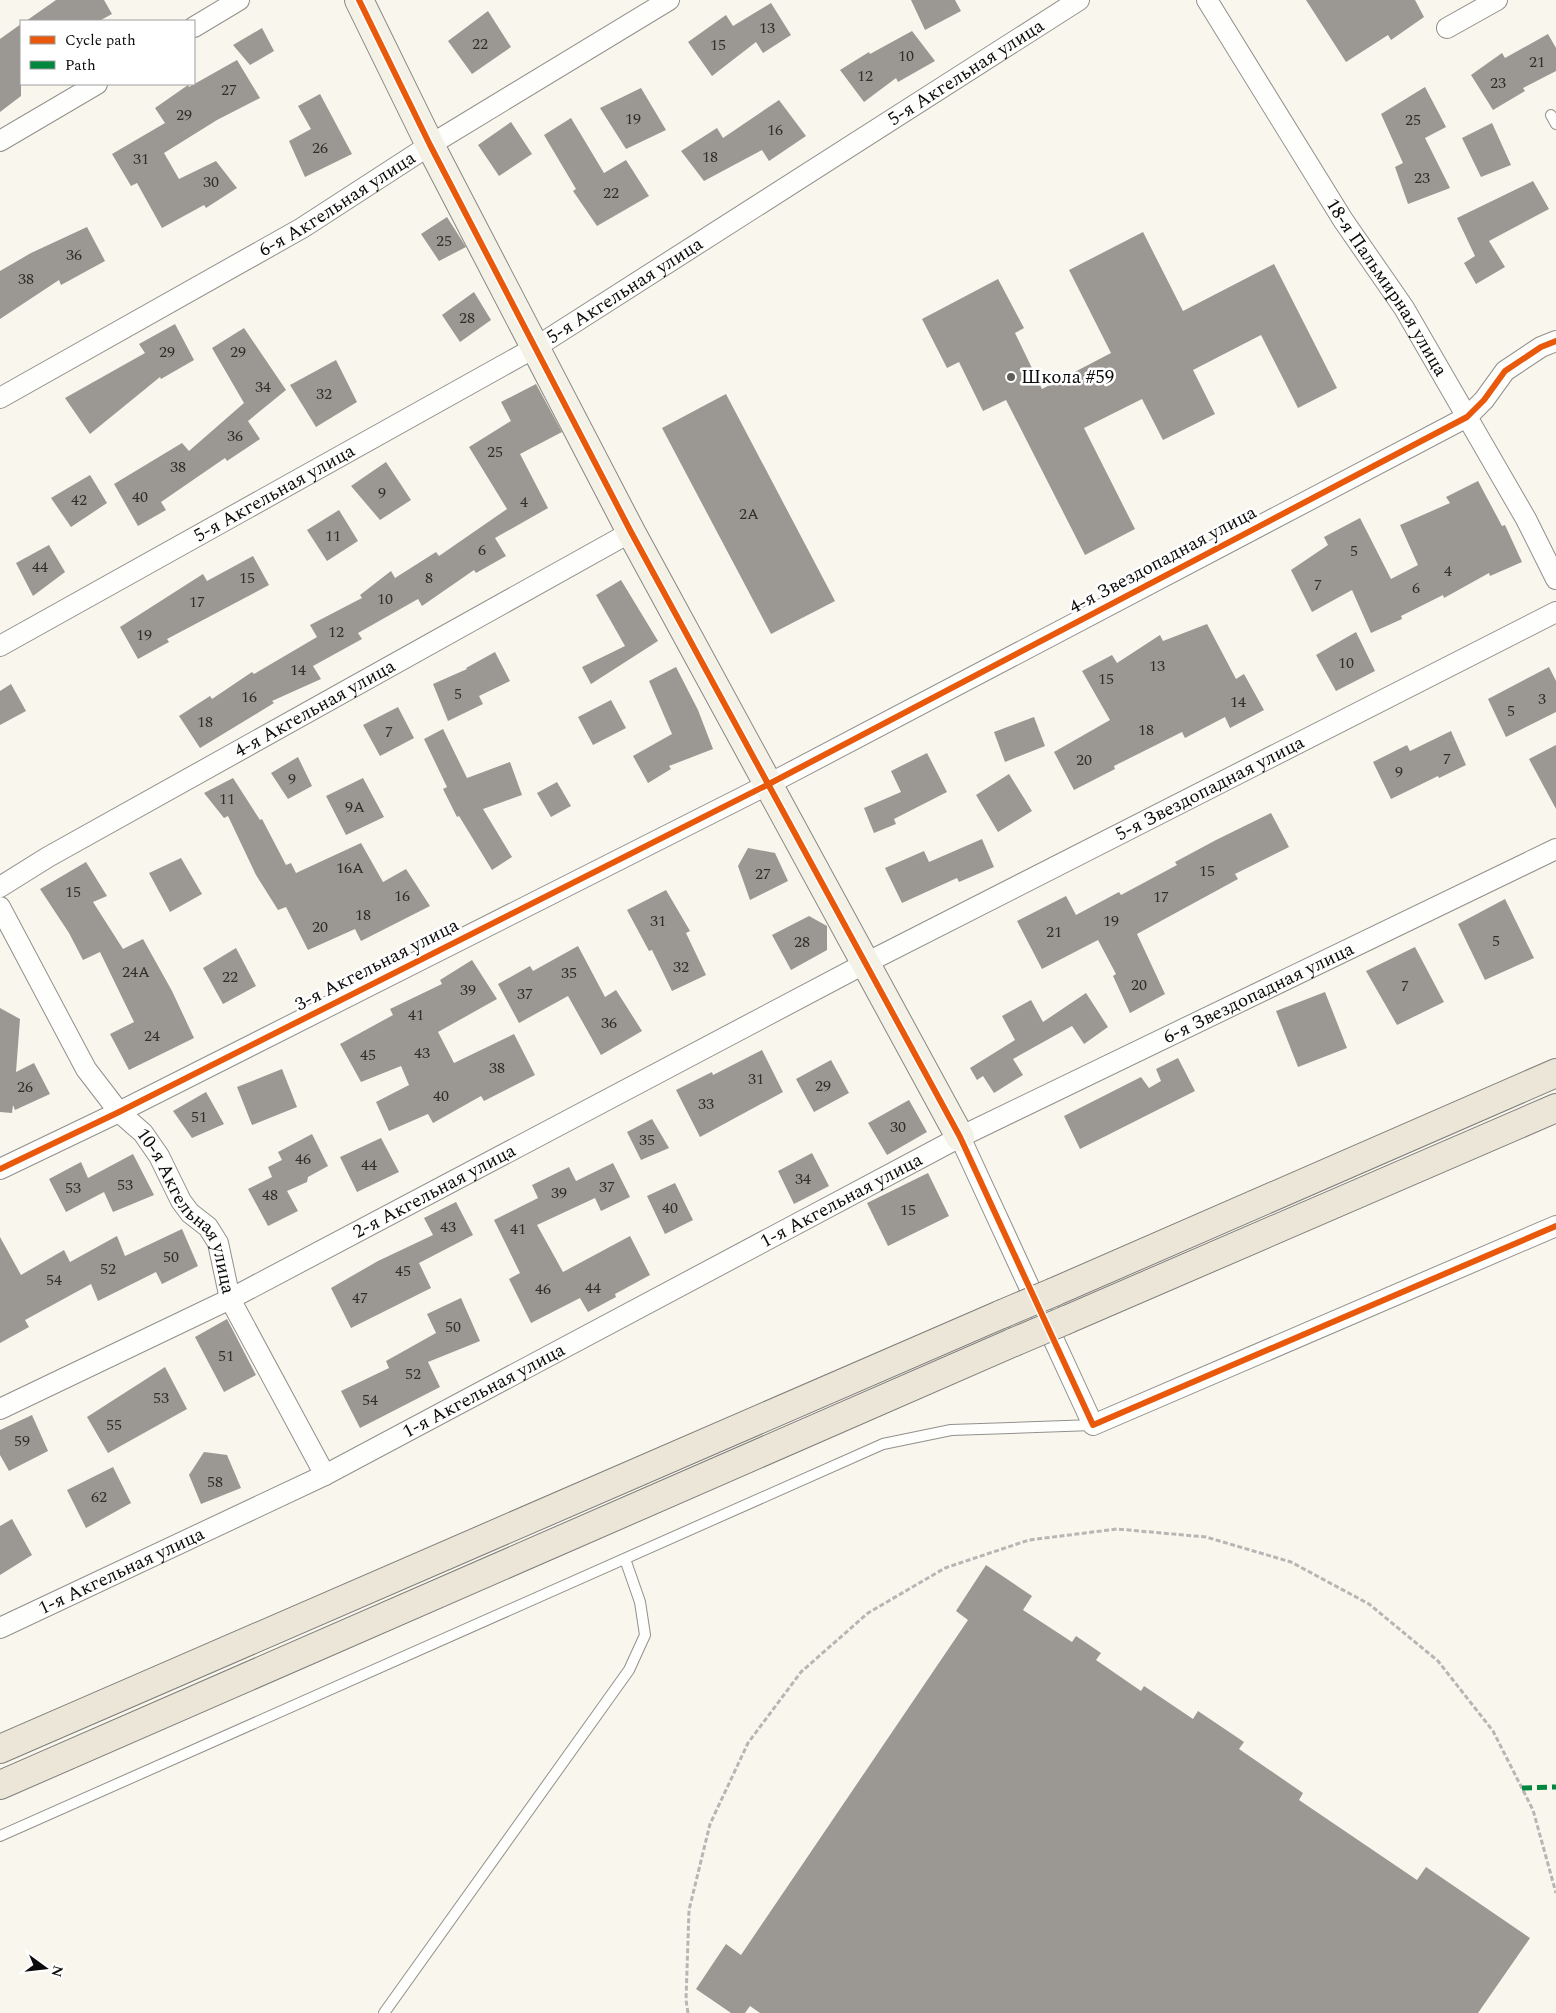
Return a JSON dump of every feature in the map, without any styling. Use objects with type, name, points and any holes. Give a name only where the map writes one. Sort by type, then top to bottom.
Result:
[{"type":"main road","points":[[0,1749],[1556,1073]]},
{"type":"main road","points":[[0,1785],[1014,1342],[1556,1108]]},
{"type":"street","points":[[195,26],[239,0]]},
{"type":"street","points":[[359,0],[430,145],[631,532],[864,964],[960,1137],[1093,1425],[1556,1226]]},
{"type":"street","name":"6-я Акгельная улица","points":[[0,398],[302,228],[430,145],[669,0]]},
{"type":"street","name":"5-я Акгельная улица","points":[[0,646],[536,347],[1079,0]]},
{"type":"street","name":"18-я Пальмирная улица","points":[[1207,0],[1343,220],[1404,308],[1526,519],[1556,579]]},
{"type":"street","points":[[1447,28],[1497,0]]},
{"type":"street","points":[[0,141],[95,85]]},
{"type":"street","name":"4-я Звездопадная улица","points":[[767,785],[1467,417],[1484,400],[1505,371],[1540,347],[1556,341]]},
{"type":"street","name":"4-я Акгельная улица","points":[[0,887],[48,857],[631,532]]},
{"type":"street","name":"5-я Звездопадная улица","points":[[864,964],[1556,612]]},
{"type":"street","name":"3-я Акгельная улица","points":[[0,1169],[119,1112],[767,785]]},
{"type":"street","name":"6-я Звездопадная улица","points":[[960,1137],[1556,849]]},
{"type":"street","name":"10-я Акгельная улица","points":[[0,907],[86,1069],[119,1112],[143,1133],[159,1156],[180,1201],[190,1213],[208,1227],[218,1243],[230,1299],[325,1475]]},
{"type":"street","name":"2-я Акгельная улица","points":[[0,1409],[230,1299],[864,964]]},
{"type":"street","name":"1-я Акгельная улица","points":[[0,1628],[325,1475],[960,1137]]},
{"type":"lane","points":[[0,1836],[882,1444],[951,1430],[1093,1425]]},
{"type":"lane","points":[[384,2013],[629,1670],[645,1636],[640,1602],[624,1559]]},
{"type":"path","points":[[688,2013],[686,2000],[689,1910],[710,1824],[748,1743],[801,1672],[868,1612],[945,1568],[1029,1540],[1117,1529],[1206,1537],[1291,1562],[1370,1604],[1438,1661],[1493,1731],[1534,1810],[1556,1893]]},
{"type":"building","points":[[56,0],[104,0],[112,14],[101,20],[27,20]]},
{"type":"building","points":[[911,0],[955,0],[961,11],[925,30]]},
{"type":"building","points":[[1306,0],[1415,0],[1424,17],[1391,40],[1388,35],[1346,62]]},
{"type":"building","points":[[771,3],[791,35],[763,53],[756,42],[712,76],[688,42],[726,15],[733,26]]},
{"type":"building","points":[[488,11],[511,47],[472,74],[448,41]]},
{"type":"building","points":[[20,25],[21,96],[0,112],[0,39]]},
{"type":"building","points":[[262,28],[274,51],[250,65],[233,45]]},
{"type":"building","points":[[912,31],[935,61],[898,82],[896,78],[864,102],[840,70],[869,52],[870,54]]},
{"type":"building","points":[[1548,34],[1556,48],[1556,71],[1523,88],[1525,91],[1493,110],[1471,75],[1502,53],[1505,58]]},
{"type":"building","points":[[237,60],[260,98],[217,120],[164,153],[179,179],[216,161],[237,188],[206,208],[204,205],[162,228],[137,183],[131,186],[112,154],[165,123],[155,108],[188,85],[189,87]]},
{"type":"building","points":[[1425,87],[1446,127],[1425,138],[1450,188],[1408,204],[1395,167],[1403,163],[1381,114]]},
{"type":"building","points":[[641,88],[666,130],[626,149],[600,108]]},
{"type":"building","points":[[320,94],[352,154],[305,177],[289,141],[311,129],[298,106]]},
{"type":"building","points":[[779,100],[806,136],[769,161],[762,150],[704,181],[681,151],[717,128],[723,138]]},
{"type":"building","points":[[571,118],[604,173],[626,160],[649,196],[597,226],[573,191],[576,189],[544,135]]},
{"type":"building","points":[[511,122],[532,154],[499,176],[478,145]]},
{"type":"building","points":[[1492,123],[1511,165],[1481,177],[1462,138]]},
{"type":"building","points":[[1533,181],[1549,209],[1489,241],[1505,267],[1476,284],[1464,263],[1475,256],[1457,218]]},
{"type":"building","points":[[447,217],[466,247],[439,261],[421,234]]},
{"type":"building","points":[[87,227],[105,261],[61,285],[59,280],[0,319],[0,271],[31,253]]},
{"type":"building","points":[[1143,232],[1183,311],[1274,264],[1337,388],[1298,408],[1261,335],[1193,370],[1215,414],[1163,440],[1142,399],[1084,428],[1135,529],[1085,555],[1006,400],[983,411],[959,362],[947,368],[922,319],[998,279],[1024,328],[1015,333],[1042,389],[1111,353],[1069,270]]},
{"type":"building","points":[[474,292],[491,320],[460,342],[442,315]]},
{"type":"building","points":[[175,324],[194,360],[161,379],[160,377],[90,434],[65,398],[145,353],[139,344]]},
{"type":"building","points":[[244,328],[286,390],[248,421],[260,439],[227,461],[225,458],[161,502],[166,510],[138,526],[114,484],[182,443],[189,451],[244,403],[212,348]]},
{"type":"building","points":[[336,360],[357,402],[316,427],[290,385]]},
{"type":"building","points":[[536,384],[562,432],[520,454],[548,508],[495,538],[506,556],[476,573],[474,570],[422,606],[418,599],[358,633],[362,639],[313,666],[321,679],[272,701],[274,703],[200,748],[179,716],[210,696],[212,699],[252,672],[254,674],[317,637],[310,625],[362,598],[360,595],[391,571],[395,578],[436,552],[439,556],[507,509],[469,447],[511,421],[501,402]]},
{"type":"building","points":[[726,394],[835,601],[771,634],[662,428]]},
{"type":"building","points":[[386,462],[411,500],[380,520],[351,486]]},
{"type":"building","points":[[90,475],[107,503],[71,527],[51,498]]},
{"type":"building","points":[[1478,481],[1502,526],[1505,525],[1522,562],[1490,576],[1489,573],[1444,598],[1443,595],[1401,616],[1402,619],[1371,633],[1352,590],[1312,612],[1291,570],[1328,545],[1324,537],[1360,518],[1391,579],[1418,565],[1400,525],[1450,503],[1446,497]]},
{"type":"building","points":[[339,510],[358,541],[327,561],[307,530]]},
{"type":"building","points":[[49,545],[65,572],[33,596],[16,563]]},
{"type":"building","points":[[253,556],[269,585],[167,639],[169,642],[138,659],[120,627],[203,574],[207,581]]},
{"type":"building","points":[[621,580],[658,641],[591,684],[582,667],[625,646],[596,595]]},
{"type":"building","points":[[1207,624],[1236,679],[1244,674],[1264,710],[1230,728],[1225,717],[1185,738],[1182,732],[1114,766],[1115,769],[1074,790],[1054,752],[1110,720],[1082,671],[1112,655],[1117,663],[1160,635],[1163,641]]},
{"type":"building","points":[[1356,632],[1375,671],[1336,691],[1316,655]]},
{"type":"building","points":[[495,652],[510,681],[479,696],[483,704],[448,721],[433,684],[467,669]]},
{"type":"building","points":[[676,667],[698,710],[713,749],[669,766],[671,769],[648,783],[633,756],[672,734],[649,681]]},
{"type":"building","points":[[1549,667],[1556,681],[1556,712],[1506,737],[1488,699]]},
{"type":"building","points":[[11,684],[26,711],[0,725],[0,691]]},
{"type":"building","points":[[611,700],[626,728],[593,745],[578,717]]},
{"type":"building","points":[[398,707],[414,738],[380,756],[363,725]]},
{"type":"building","points":[[1034,717],[1045,746],[1005,762],[994,732]]},
{"type":"building","points":[[443,729],[467,778],[510,762],[522,795],[483,809],[512,857],[492,870],[459,816],[457,817],[443,789],[447,787],[424,739]]},
{"type":"building","points":[[1451,731],[1466,765],[1439,778],[1438,776],[1391,799],[1373,762],[1407,745],[1410,751]]},
{"type":"building","points":[[1556,745],[1556,809],[1529,759]]},
{"type":"building","points":[[927,753],[947,792],[894,819],[896,824],[874,833],[864,808],[901,792],[891,771]]},
{"type":"building","points":[[298,757],[312,786],[288,799],[271,773]]},
{"type":"building","points":[[1009,774],[1032,811],[998,832],[976,795]]},
{"type":"building","points":[[233,778],[260,820],[262,819],[286,865],[291,863],[296,873],[361,843],[383,882],[406,869],[430,906],[361,941],[355,929],[308,950],[286,907],[278,910],[256,875],[228,816],[224,818],[204,793]]},
{"type":"building","points":[[363,778],[384,817],[346,835],[326,796]]},
{"type":"building","points":[[557,782],[571,806],[551,817],[537,793]]},
{"type":"building","points":[[1271,813],[1289,847],[1235,874],[1238,879],[1137,934],[1165,994],[1130,1013],[1113,976],[1116,974],[1098,940],[1042,969],[1017,921],[1066,896],[1076,915],[1119,892],[1121,895],[1177,865],[1175,862]]},
{"type":"building","points":[[982,839],[994,867],[959,882],[957,878],[902,903],[885,868],[924,851],[929,862]]},
{"type":"building","points":[[748,848],[775,853],[788,881],[750,900],[738,866]]},
{"type":"building","points":[[181,858],[202,894],[170,912],[149,873]]},
{"type":"building","points":[[86,862],[107,896],[93,902],[123,949],[143,939],[172,991],[194,1038],[129,1070],[110,1034],[134,1022],[100,952],[83,960],[69,933],[40,889]]},
{"type":"building","points":[[666,890],[690,931],[686,933],[706,975],[672,991],[652,950],[649,951],[627,910]]},
{"type":"building","points":[[1505,899],[1534,958],[1485,980],[1458,924]]},
{"type":"building","points":[[809,916],[827,926],[827,950],[791,970],[772,935]]},
{"type":"building","points":[[578,946],[605,997],[616,990],[642,1031],[601,1055],[568,996],[519,1023],[498,984],[530,966],[533,971]]},
{"type":"building","points":[[1415,947],[1444,1002],[1397,1025],[1366,971]]},
{"type":"building","points":[[236,948],[256,986],[223,1004],[203,968]]},
{"type":"building","points":[[472,960],[497,999],[438,1032],[454,1063],[514,1034],[535,1075],[484,1101],[481,1096],[433,1123],[428,1114],[389,1131],[376,1102],[409,1085],[401,1066],[361,1082],[340,1044],[393,1015],[390,1009],[442,984],[440,980]]},
{"type":"building","points":[[1325,992],[1347,1048],[1298,1067],[1276,1011]]},
{"type":"building","points":[[1086,993],[1108,1027],[1084,1044],[1072,1026],[1013,1059],[1023,1075],[994,1093],[983,1076],[977,1080],[970,1068],[1015,1040],[1002,1016],[1031,1000],[1043,1022]]},
{"type":"building","points":[[0,1008],[20,1019],[16,1072],[34,1063],[50,1094],[15,1110],[13,1105],[12,1113],[0,1112]]},
{"type":"building","points":[[762,1050],[783,1092],[700,1137],[676,1090],[712,1072],[713,1075]]},
{"type":"building","points":[[1178,1058],[1195,1091],[1080,1149],[1064,1116],[1141,1077],[1149,1088],[1161,1081],[1156,1069]]},
{"type":"building","points":[[831,1060],[849,1093],[814,1112],[796,1079]]},
{"type":"building","points":[[282,1069],[297,1107],[252,1125],[237,1087]]},
{"type":"building","points":[[206,1092],[224,1124],[192,1138],[173,1111]]},
{"type":"building","points":[[909,1100],[927,1132],[887,1155],[868,1123]]},
{"type":"building","points":[[652,1119],[669,1148],[641,1160],[627,1132]]},
{"type":"building","points":[[312,1134],[328,1166],[308,1177],[307,1182],[287,1191],[298,1211],[268,1226],[248,1189],[272,1177],[268,1167],[282,1160],[278,1152]]},
{"type":"building","points":[[381,1138],[399,1172],[357,1192],[340,1157]]},
{"type":"building","points":[[812,1153],[829,1186],[794,1204],[778,1171]]},
{"type":"building","points":[[133,1154],[154,1195],[113,1212],[104,1192],[66,1212],[49,1179],[81,1162],[88,1178]]},
{"type":"building","points":[[613,1163],[630,1197],[601,1211],[595,1198],[537,1225],[563,1272],[630,1236],[650,1275],[615,1294],[616,1297],[588,1312],[580,1298],[531,1323],[509,1279],[520,1273],[494,1220],[538,1198],[532,1185],[569,1167],[576,1181]]},
{"type":"building","points":[[928,1173],[949,1216],[888,1246],[867,1203]]},
{"type":"building","points":[[675,1183],[693,1220],[665,1234],[647,1196]]},
{"type":"building","points":[[456,1202],[473,1235],[419,1263],[431,1288],[351,1328],[331,1288],[378,1261],[433,1235],[424,1218]]},
{"type":"building","points":[[182,1229],[198,1266],[162,1284],[156,1272],[98,1301],[91,1284],[25,1320],[29,1327],[0,1343],[0,1237],[21,1275],[64,1250],[70,1262],[117,1236],[125,1256]]},
{"type":"building","points":[[461,1298],[480,1341],[428,1362],[440,1387],[360,1428],[341,1391],[389,1368],[386,1361],[436,1333],[427,1314]]},
{"type":"building","points":[[227,1319],[256,1375],[224,1392],[195,1337]]},
{"type":"building","points":[[165,1367],[187,1409],[108,1453],[87,1417]]},
{"type":"building","points":[[32,1415],[48,1451],[9,1471],[0,1455],[0,1430]]},
{"type":"building","points":[[204,1452],[227,1455],[241,1488],[201,1504],[189,1475]]},
{"type":"building","points":[[113,1467],[131,1503],[86,1528],[67,1490]]},
{"type":"building","points":[[12,1519],[32,1555],[0,1575],[0,1526]]},
{"type":"building","points":[[986,1565],[1032,1596],[1023,1610],[1072,1642],[1076,1636],[1101,1653],[1096,1660],[1141,1691],[1144,1686],[1193,1719],[1198,1711],[1244,1742],[1239,1749],[1303,1793],[1299,1800],[1417,1880],[1426,1867],[1530,1938],[1478,2013],[760,2013],[750,2006],[745,2013],[731,2013],[696,1989],[726,1944],[741,1955],[968,1620],[956,1611]]},
{"type":"marked path","points":[[1522,1788],[1556,1787]]},
{"type":"cycle path","points":[[359,0],[430,145],[631,532],[960,1137],[1093,1425],[1556,1226]]},
{"type":"cycle path","points":[[0,1169],[119,1112],[767,785],[1467,417],[1484,400],[1505,371],[1541,347],[1556,341]]},
{"type":"place","name":"Школа #59","points":[[1011,377]]}]
